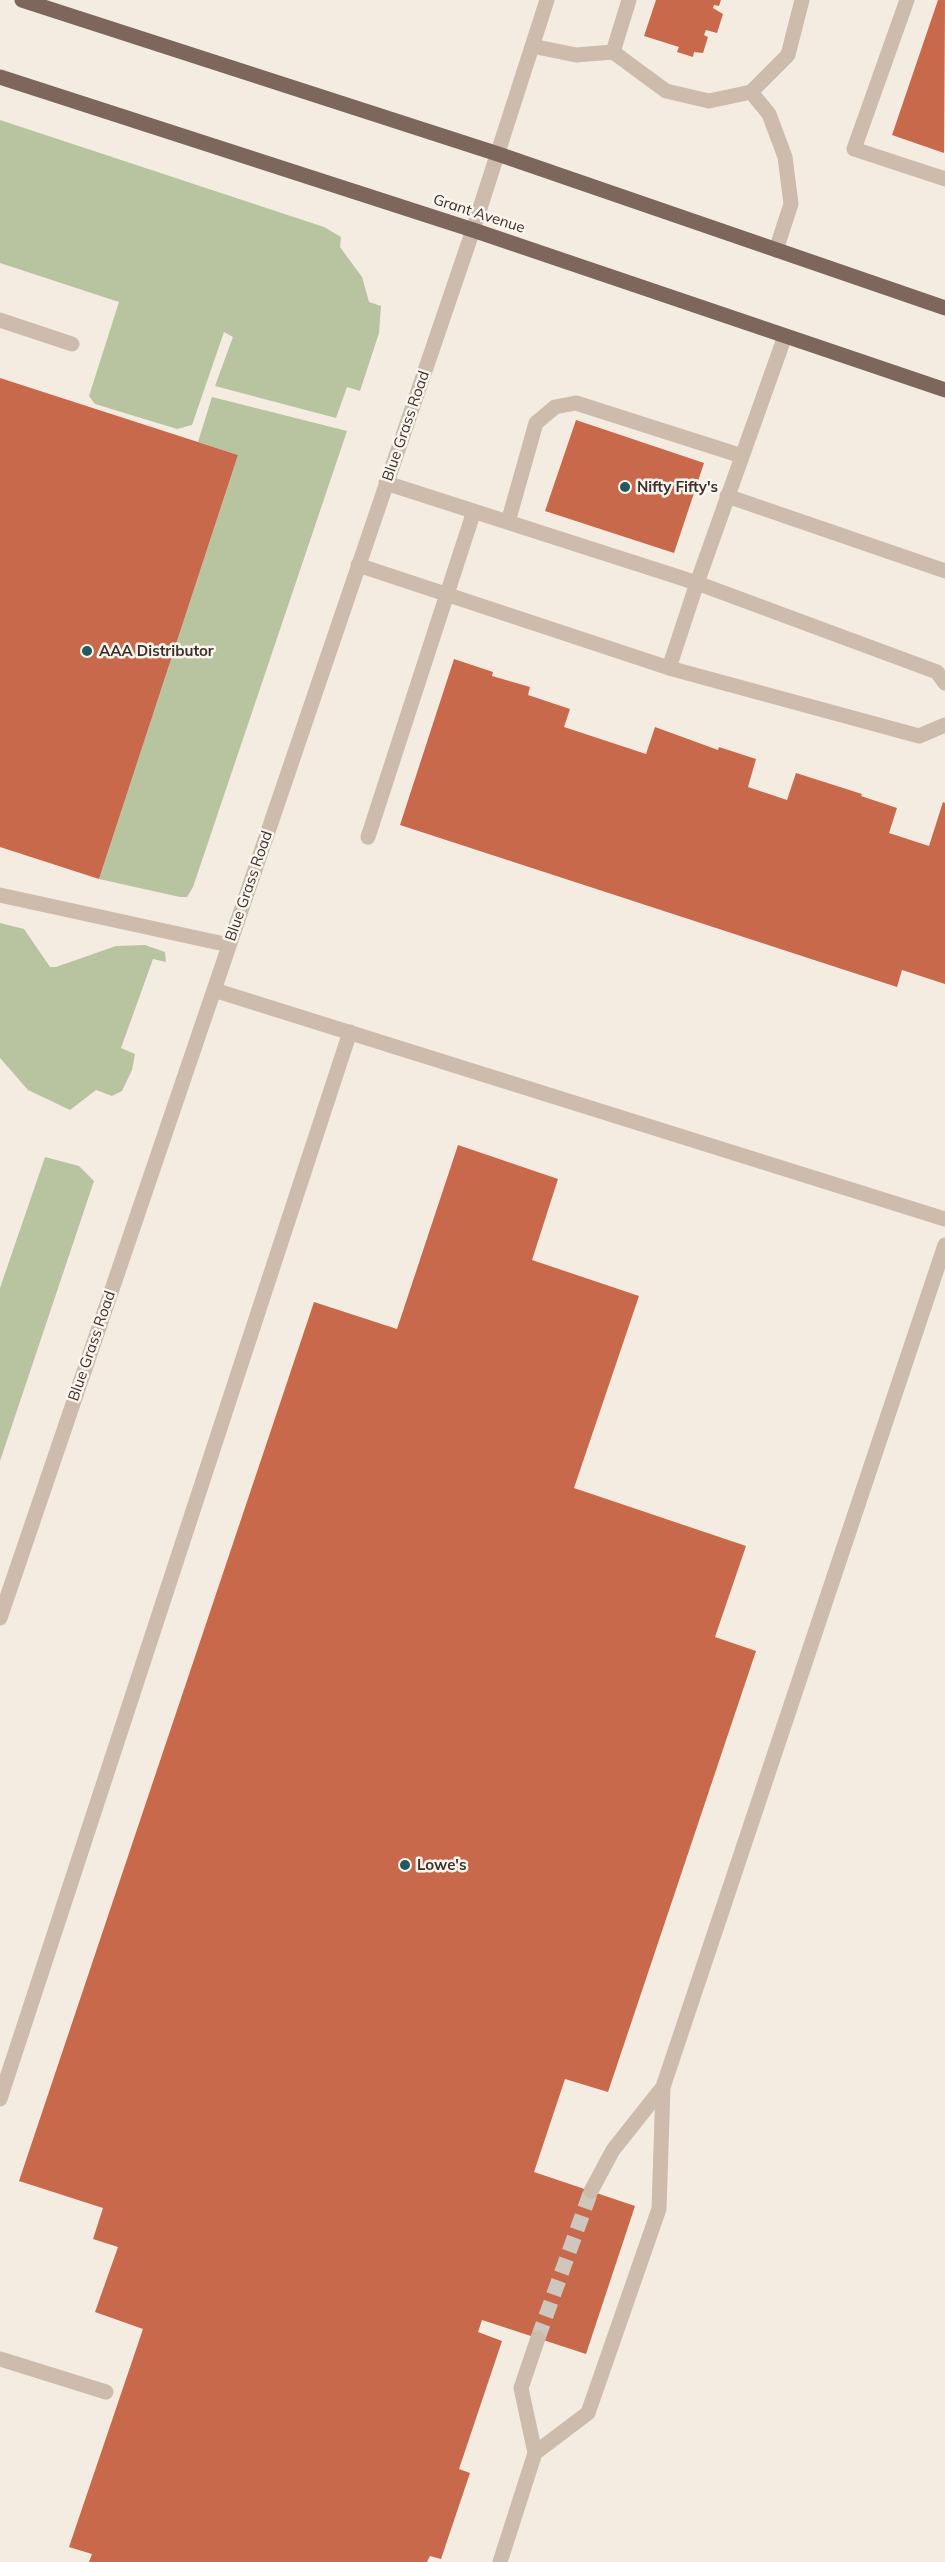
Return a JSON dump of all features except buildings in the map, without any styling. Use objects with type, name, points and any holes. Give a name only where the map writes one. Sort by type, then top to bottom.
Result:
[{"type":"main road","points":[[22,0],[498,154],[945,308]]},
{"type":"main road","name":"Grant Avenue","points":[[0,77],[472,230],[945,390]]},
{"type":"street","name":"Blue Grass Road","points":[[0,1618],[387,483],[498,154],[547,0]]},
{"type":"street","points":[[613,52],[629,0]]},
{"type":"street","points":[[532,46],[576,55],[613,52],[666,91],[709,101],[751,92],[788,55],[802,0]]},
{"type":"street","points":[[907,0],[854,149],[945,180]]},
{"type":"street","points":[[751,92],[769,114],[786,157],[791,204],[776,250]]},
{"type":"street","points":[[0,320],[72,344]]},
{"type":"street","points":[[669,668],[727,496],[786,336]]},
{"type":"street","points":[[508,522],[536,423],[555,407],[576,403],[742,456]]},
{"type":"street","points":[[387,483],[697,583],[937,672],[945,683]]},
{"type":"street","points":[[727,496],[945,571]]},
{"type":"street","points":[[368,837],[474,511]]},
{"type":"street","points":[[358,565],[669,668],[920,736],[945,725]]},
{"type":"street","points":[[0,895],[229,945]]},
{"type":"street","points":[[214,990],[945,1219]]},
{"type":"street","points":[[0,2098],[350,1032]]},
{"type":"street","points":[[535,2453],[588,2413],[659,2209],[663,2087],[945,1245]]},
{"type":"street","points":[[591,2191],[613,2150],[663,2087]]},
{"type":"street","points":[[500,2562],[535,2453],[521,2388],[538,2338]]},
{"type":"street","points":[[0,2359],[106,2392]]},
{"type":"green space","points":[[0,120],[324,227],[341,237],[340,247],[362,277],[369,302],[381,306],[379,333],[360,391],[347,387],[336,418],[215,386],[233,337],[224,332],[192,425],[177,429],[95,404],[89,396],[119,302],[0,263]]},
{"type":"green space","points":[[212,397],[347,431],[193,887],[187,897],[180,897],[99,879],[238,455],[198,442]]},
{"type":"green space","points":[[0,923],[24,929],[50,967],[56,967],[116,946],[145,945],[165,952],[166,962],[153,959],[121,1048],[135,1054],[132,1070],[122,1091],[112,1096],[96,1090],[70,1110],[28,1090],[0,1058]]},
{"type":"green space","points":[[45,1157],[79,1166],[94,1181],[0,1461],[0,1288]]},
{"type":"tunnel","points":[[538,2338],[591,2191]]},
{"type":"place","name":"Nifty Fifty's","points":[[625,487]]},
{"type":"place","name":"AAA Distributor","points":[[87,651]]},
{"type":"place","name":"Lowe's","points":[[405,1865]]}]
